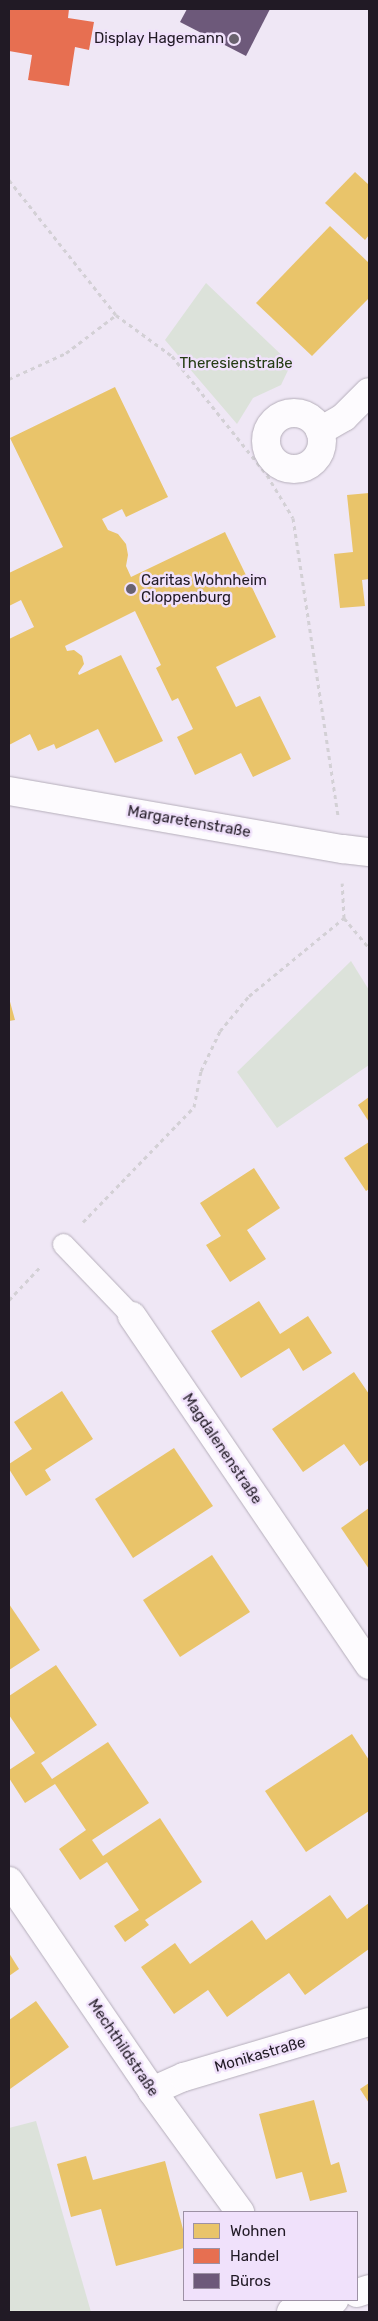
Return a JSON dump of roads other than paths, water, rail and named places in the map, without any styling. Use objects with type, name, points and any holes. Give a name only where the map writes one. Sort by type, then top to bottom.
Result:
[{"type":"street","points":[[320,431],[344,417],[369,392]]},
{"type":"street","points":[[293,412],[307,415],[318,425],[320,431],[322,438],[321,450],[314,460],[304,468],[273,470],[271,457],[266,446],[266,434],[271,424],[280,416],[293,412]]},
{"type":"street","name":"Margaretenstraße","points":[[9,791],[356,850]]},
{"type":"street","name":"Magdalenenstraße","points":[[132,1316],[369,1665]]},
{"type":"street","name":"Mechthildstraße","points":[[9,1881],[152,2091],[239,2211]]},
{"type":"street","name":"Monikastraße","points":[[152,2091],[184,2077],[369,2022]]},
{"type":"street","points":[[296,2307],[329,2301]]},
{"type":"lane","name":"Magdalenenstraße","points":[[63,1244],[132,1316]]},
{"type":"place","name":"Display Hagemann","points":[[234,39]]},
{"type":"place","name":"Caritas Wohnheim Cloppenburg","points":[[131,589]]},
{"type":"park label","name":"Theresienstraße","points":[[236,364]]}]
